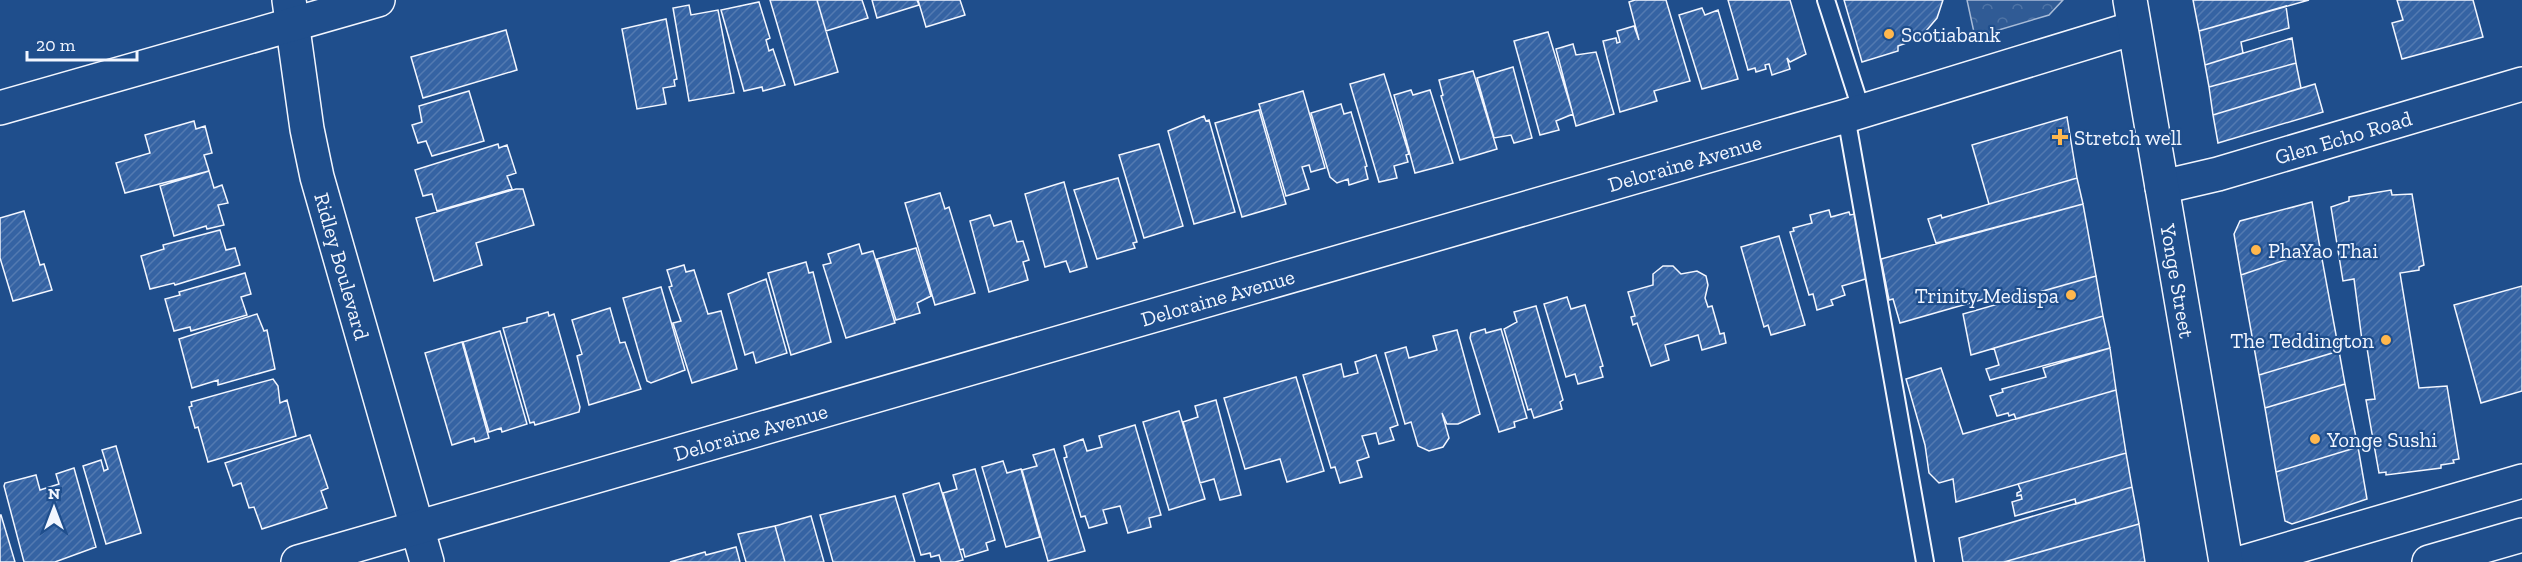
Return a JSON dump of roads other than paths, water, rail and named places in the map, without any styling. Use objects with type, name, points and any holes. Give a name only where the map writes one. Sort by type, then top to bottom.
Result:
[{"type":"street","points":[[0,108],[291,12],[378,0]]},
{"type":"street","name":"Ridley Boulevard","points":[[291,12],[306,129],[317,177],[428,562]]},
{"type":"street","name":"Deloraine Avenue","points":[[298,562],[1854,114],[2132,14]]},
{"type":"street","name":"Yonge Street","points":[[2132,14],[2226,562]]},
{"type":"street","name":"Glen Echo Road","points":[[2162,187],[2218,174],[2522,84]]},
{"type":"street","points":[[2244,562],[2522,481]]},
{"type":"street","points":[[2429,562],[2522,535]]},
{"type":"lane","points":[[1826,0],[1854,114],[1925,562]]},
{"type":"place","name":"Scotiabank","points":[[1889,34]]},
{"type":"place","name":"Stretch well","points":[[2060,137]]},
{"type":"place","name":"PhaYao Thai","points":[[2256,250]]},
{"type":"place","name":"Trinity Medispa","points":[[2071,295]]},
{"type":"place","name":"The Teddington","points":[[2386,340]]},
{"type":"place","name":"Yonge Sushi","points":[[2315,439]]}]
